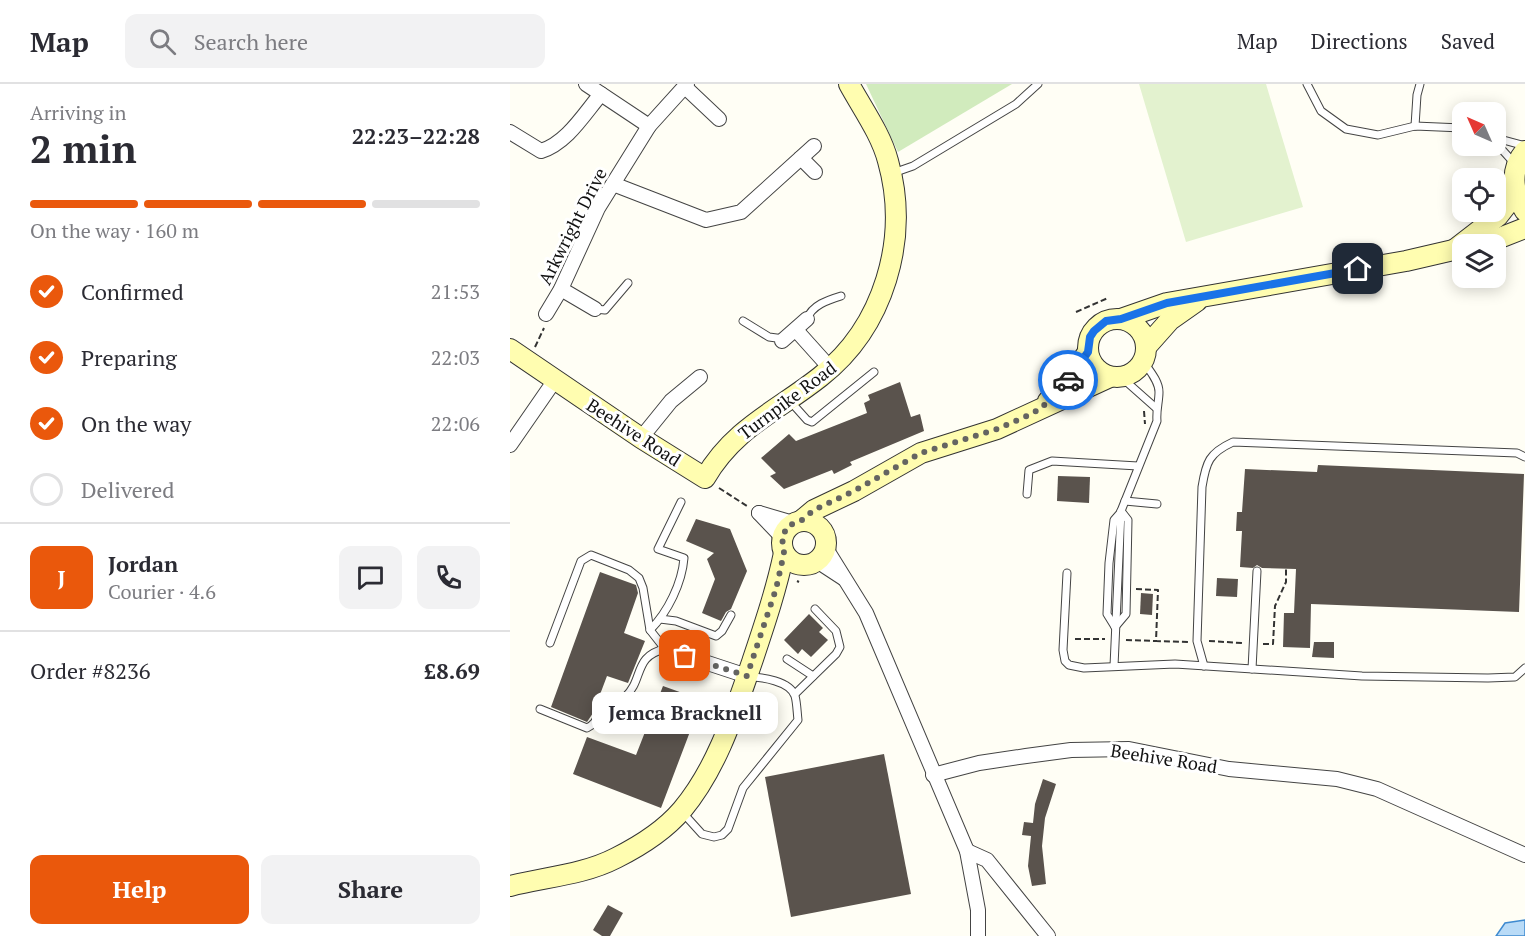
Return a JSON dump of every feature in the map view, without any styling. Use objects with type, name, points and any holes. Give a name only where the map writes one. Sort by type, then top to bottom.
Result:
[{"type":"street","points":[[586,84],[649,126]]},
{"type":"street","name":"Turnpike Road","points":[[705,478],[710,468],[753,422],[831,369],[854,344],[869,322],[880,298],[891,267],[896,229],[891,173],[884,147],[849,84]]},
{"type":"street","name":"Arkwright Drive","points":[[546,314],[561,289],[598,208],[649,126],[686,85],[719,119]]},
{"type":"street","points":[[510,132],[542,151],[551,148],[573,128],[601,94]]},
{"type":"street","points":[[613,184],[706,220],[741,212],[814,146]]},
{"type":"street","points":[[801,158],[815,172]]},
{"type":"street","points":[[1521,159],[1514,184],[1525,211]]},
{"type":"street","points":[[1477,234],[1490,224],[1516,193]]},
{"type":"street","points":[[1506,235],[1525,228]]},
{"type":"street","points":[[1040,409],[1062,388],[1088,352],[1090,337],[1099,325],[1106,321],[1121,319],[1167,303],[1406,261],[1452,250]]},
{"type":"street","points":[[561,289],[595,309]]},
{"type":"street","points":[[510,886],[580,871],[614,860],[664,828],[681,811],[703,781],[712,764],[747,676],[776,589],[790,533],[814,510],[854,491],[921,453],[997,429],[1115,377],[1130,375],[1177,314],[1205,297]]},
{"type":"street","points":[[783,340],[807,319]]},
{"type":"street","points":[[1121,319],[1135,326],[1144,339],[1145,354]]},
{"type":"street","points":[[796,330],[831,369]]},
{"type":"street","name":"Beehive Road","points":[[510,349],[641,438],[705,478]]},
{"type":"street","points":[[1088,352],[1094,367],[1115,377]]},
{"type":"street","points":[[641,438],[671,401],[700,377]]},
{"type":"street","points":[[510,445],[555,380]]},
{"type":"street","points":[[776,589],[811,562],[834,517],[854,491]]},
{"type":"street","points":[[759,513],[790,533]]},
{"type":"street","points":[[790,533],[815,524],[811,562]]},
{"type":"street","points":[[790,533],[792,562],[811,562],[845,579],[866,613],[967,851],[978,910],[978,936]]},
{"type":"street","points":[[665,649],[747,676]]},
{"type":"street","name":"Beehive Road","points":[[933,775],[979,763],[1071,750],[1129,749],[1229,769],[1337,779],[1377,789],[1525,855]]},
{"type":"street","points":[[967,851],[987,860],[1048,936]]},
{"type":"lane","points":[[891,173],[913,166],[1016,104],[1038,84]]},
{"type":"lane","points":[[1307,84],[1321,111],[1346,129],[1378,135],[1415,126],[1452,128]]},
{"type":"lane","points":[[1415,126],[1420,84]]},
{"type":"lane","points":[[1506,141],[1525,146]]},
{"type":"lane","points":[[1506,149],[1521,159]]},
{"type":"lane","points":[[595,309],[605,310],[628,283]]},
{"type":"lane","points":[[807,319],[808,315],[825,301],[841,296]]},
{"type":"lane","points":[[743,321],[769,337],[783,340]]},
{"type":"lane","points":[[1114,666],[1115,627],[1107,614],[1114,520],[1121,511],[1157,421],[1156,408],[1159,390],[1145,354]]},
{"type":"lane","points":[[788,399],[807,420],[812,422],[874,372]]},
{"type":"lane","points":[[1115,377],[1156,408]]},
{"type":"lane","points":[[1204,666],[1197,641],[1203,487],[1205,467],[1217,449],[1233,442],[1517,453],[1525,457]]},
{"type":"lane","points":[[1027,495],[1029,470],[1052,461],[1138,466]]},
{"type":"lane","points":[[1125,501],[1157,504]]},
{"type":"lane","points":[[650,630],[660,619],[683,573],[684,558],[658,549],[681,502]]},
{"type":"lane","points":[[1115,627],[1126,614],[1128,520],[1121,511]]},
{"type":"lane","points":[[540,709],[587,728],[593,725],[606,705],[620,700],[631,691],[648,655],[665,649],[650,630],[643,588],[639,578],[629,570],[591,555],[581,561],[550,643]]},
{"type":"lane","points":[[1252,669],[1257,571]]},
{"type":"lane","points":[[1067,573],[1064,650],[1065,661],[1069,665],[1084,668],[1174,664],[1362,676],[1488,678],[1515,677],[1525,668]]},
{"type":"lane","points":[[795,694],[836,654],[840,647],[836,631],[815,609]]},
{"type":"lane","points":[[660,619],[676,621],[716,636],[722,631],[731,615]]},
{"type":"lane","points":[[787,659],[813,676]]},
{"type":"lane","points":[[681,811],[702,834],[714,837],[722,835],[728,829],[743,788],[798,720],[795,694],[790,688],[759,677],[747,676]]},
{"type":"path","points":[[1076,312],[1108,298]]},
{"type":"path","name":"Arkwright Drive","points":[[527,361],[547,321],[546,314]]},
{"type":"path","points":[[1138,404],[1144,410],[1145,425]]},
{"type":"path","points":[[705,478],[759,513]]},
{"type":"path","points":[[1136,580],[1135,589],[1158,590],[1156,640],[1184,643]]},
{"type":"green space","points":[[866,84],[1012,84],[898,152]]},
{"type":"green space","points":[[1139,84],[1266,84],[1303,207],[1186,242]]},
{"type":"water","points":[[1525,920],[1525,936],[1496,936],[1505,923]]},
{"type":"building","points":[[900,382],[911,417],[920,414],[924,431],[850,462],[852,465],[834,474],[832,470],[784,489],[770,476],[776,473],[761,458],[789,434],[796,441],[867,413],[864,403],[870,400],[868,395]]},
{"type":"building","points":[[1318,465],[1524,474],[1519,612],[1311,604],[1310,648],[1283,647],[1284,613],[1294,613],[1296,569],[1262,568],[1257,565],[1253,568],[1240,567],[1242,531],[1236,531],[1237,512],[1242,512],[1245,469],[1317,472]]},
{"type":"building","points":[[1058,476],[1090,477],[1089,503],[1057,501]]},
{"type":"building","points":[[696,519],[730,529],[747,571],[731,609],[726,612],[721,621],[702,613],[715,579],[707,559],[714,553],[686,541]]},
{"type":"building","points":[[600,572],[636,585],[638,593],[624,633],[645,641],[628,683],[607,676],[593,713],[587,722],[551,707]]},
{"type":"building","points":[[1217,578],[1238,579],[1237,597],[1216,596]]},
{"type":"building","points":[[1141,593],[1153,594],[1152,615],[1140,614]]},
{"type":"building","points":[[809,614],[823,628],[819,632],[828,640],[811,657],[802,649],[798,654],[784,640]]},
{"type":"building","points":[[1314,642],[1334,642],[1334,658],[1312,657]]},
{"type":"building","points":[[663,686],[702,700],[661,808],[573,774],[587,737],[636,755]]},
{"type":"building","points":[[884,754],[911,894],[791,917],[765,777]]},
{"type":"building","points":[[1043,779],[1056,784],[1045,818],[1042,846],[1046,884],[1032,886],[1028,866],[1031,836],[1022,835],[1024,822],[1033,823],[1035,804]]},
{"type":"building","points":[[608,905],[623,913],[610,936],[602,936],[593,930]]},
{"type":"way so far","points":[[685,656],[747,676],[776,589],[784,553],[782,537],[788,526],[921,453],[997,429],[1027,416],[1040,409],[1068,380]]},
{"type":"place","name":"Jemca Bracknell","points":[[685,656]]},
{"type":"route","points":[[1068,380],[1088,352],[1090,337],[1099,325],[1106,321],[1121,319],[1167,303],[1358,269]]}]
